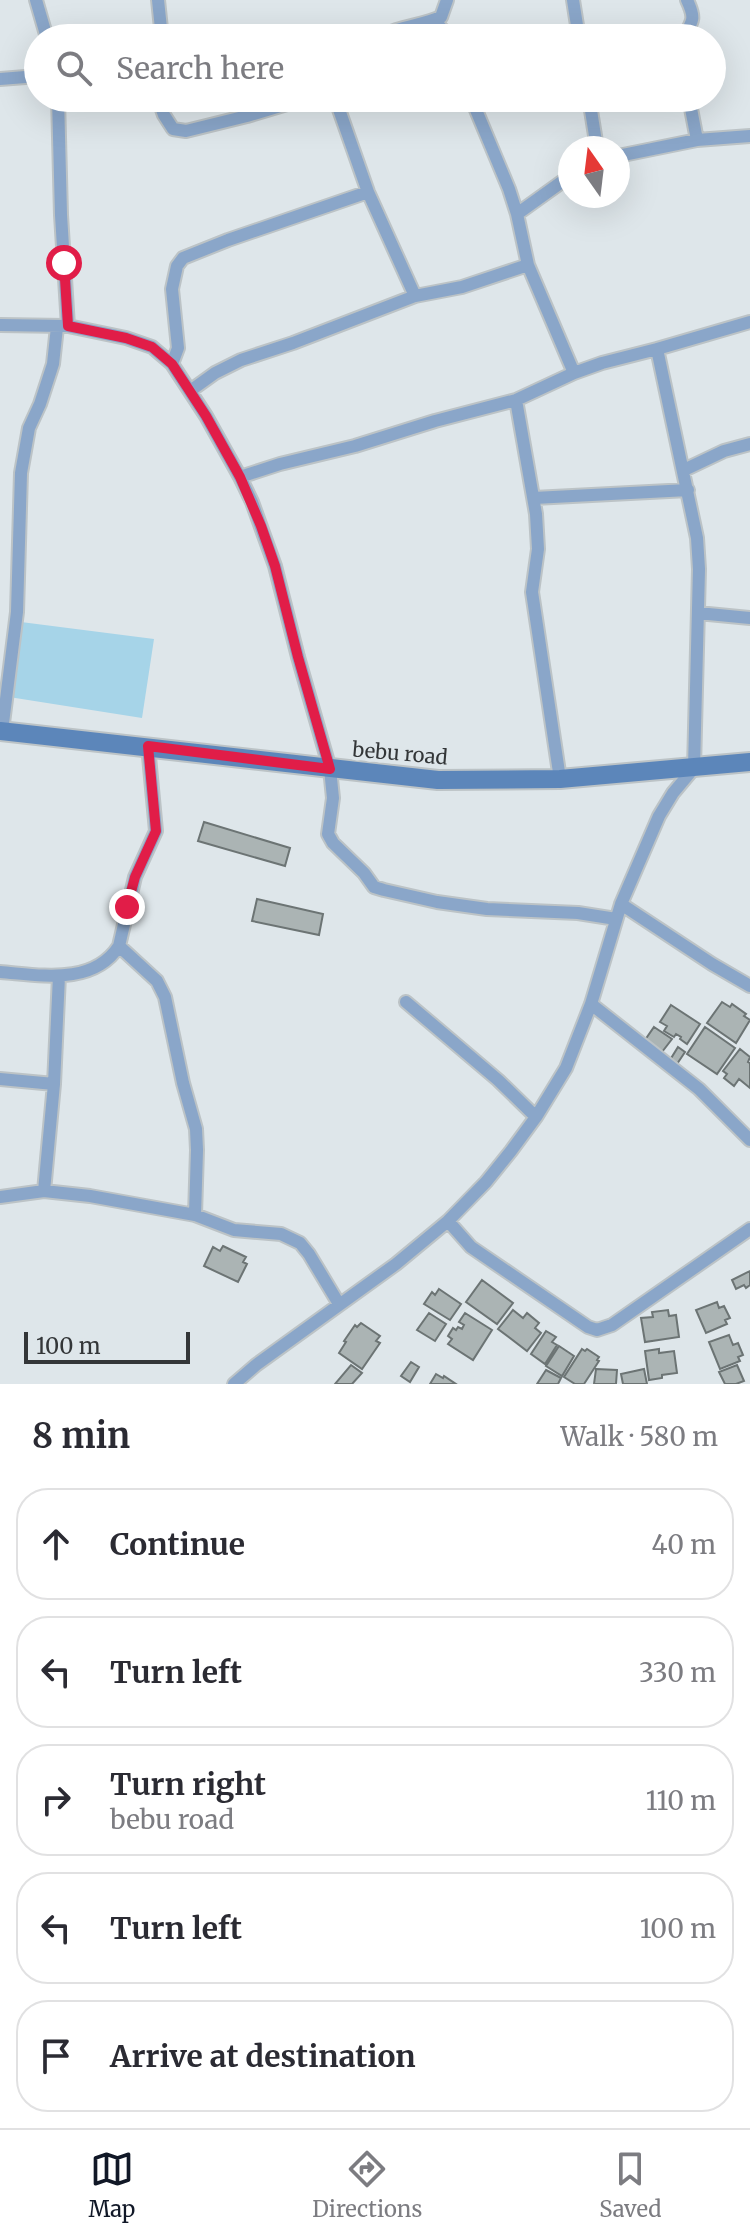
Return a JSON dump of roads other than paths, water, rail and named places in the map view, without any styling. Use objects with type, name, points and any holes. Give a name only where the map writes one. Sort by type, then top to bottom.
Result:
[{"type":"street","points":[[36,0],[43,24]]},
{"type":"street","points":[[158,0],[161,24]]},
{"type":"street","points":[[417,24],[441,17],[447,0]]},
{"type":"street","points":[[573,0],[577,24]]},
{"type":"street","points":[[687,0],[693,13],[691,24]]},
{"type":"street","points":[[434,20],[438,24]]},
{"type":"street","points":[[0,79],[24,77]]},
{"type":"street","points":[[1,731],[17,612],[22,462],[29,428],[53,364],[62,326],[58,112]]},
{"type":"street","points":[[163,112],[173,129],[186,131],[260,112]]},
{"type":"street","points":[[340,112],[368,192],[415,296]]},
{"type":"street","points":[[476,112],[504,174],[528,265],[574,373]]},
{"type":"street","points":[[591,112],[595,136]]},
{"type":"street","points":[[692,112],[697,140]]},
{"type":"street","points":[[630,154],[697,140],[750,136]]},
{"type":"street","points":[[517,214],[558,185]]},
{"type":"street","points":[[172,364],[178,348],[172,289],[177,266],[183,258],[368,192]]},
{"type":"street","points":[[190,391],[241,360],[415,296],[462,287],[528,265]]},
{"type":"street","points":[[240,477],[516,400],[602,363],[750,322]]},
{"type":"street","points":[[0,325],[62,326],[126,338],[152,347],[172,364],[190,391],[240,477],[275,566],[330,769],[333,798],[328,834],[374,887],[437,902],[487,909],[578,913],[616,919]]},
{"type":"street","points":[[234,1384],[396,1264],[448,1221],[486,1182],[536,1117],[566,1068],[591,1004],[621,904],[659,816],[694,768],[697,538],[657,349]]},
{"type":"street","points":[[516,400],[534,498],[538,549],[532,592],[560,779]]},
{"type":"street","points":[[684,470],[724,451],[750,444]]},
{"type":"street","points":[[534,498],[688,490]]},
{"type":"street","points":[[698,613],[750,618]]},
{"type":"street","name":"bebu road","points":[[1,731],[438,780],[560,779],[750,762]]},
{"type":"street","points":[[0,972],[59,976],[95,967],[106,961],[119,946],[135,877],[156,831],[148,746]]},
{"type":"street","points":[[621,904],[750,986]]},
{"type":"street","points":[[119,946],[157,981],[165,997],[196,1129],[195,1215]]},
{"type":"street","points":[[44,1191],[54,1084],[59,976]]},
{"type":"street","points":[[406,1002],[498,1080],[536,1117]]},
{"type":"street","points":[[591,1004],[699,1089],[750,1140]]},
{"type":"street","points":[[0,1079],[54,1084]]},
{"type":"street","points":[[0,1197],[44,1191],[90,1196],[195,1215],[234,1230],[281,1234],[292,1238],[309,1254],[339,1304]]},
{"type":"street","points":[[448,1221],[471,1247],[588,1327],[597,1330],[612,1325],[750,1229]]}]
